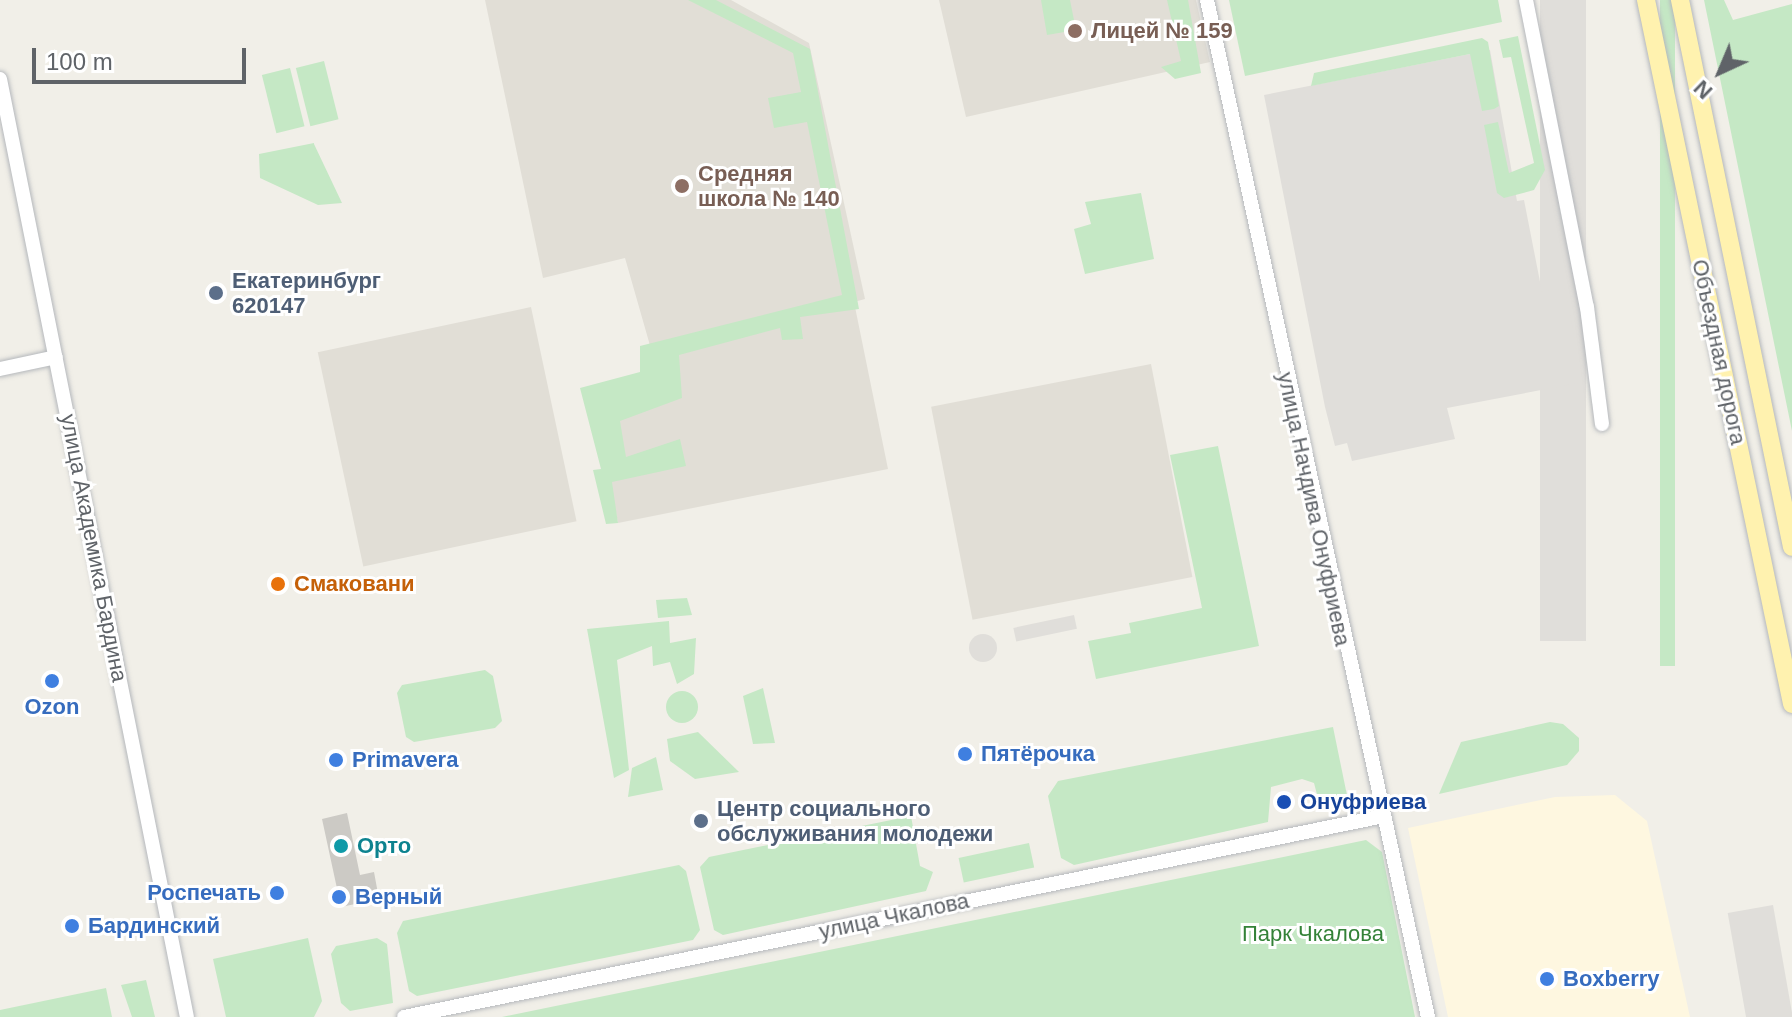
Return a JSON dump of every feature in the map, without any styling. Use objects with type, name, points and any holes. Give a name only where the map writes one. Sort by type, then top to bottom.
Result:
[{"type":"main road","name":"Объездная дорога","points":[[1646,0],[1792,704]]},
{"type":"main road","name":"Объездная дорога","points":[[1680,0],[1792,547]]},
{"type":"street","name":"улица Начдива Онуфриева","points":[[1207,0],[1428,1017]]},
{"type":"street","points":[[1526,0],[1587,307],[1602,424]]},
{"type":"street","name":"улица Академика Бардина","points":[[0,79],[187,1017]]},
{"type":"street","points":[[0,369],[56,357]]},
{"type":"street","name":"улица Чкалова","points":[[404,1017],[1384,816]]},
{"type":"shaded area","name":"Средняя школа № 140","points":[[485,0],[731,0],[809,43],[865,299],[854,302],[888,469],[618,523],[596,411],[660,398],[649,342],[625,258],[543,278]]},
{"type":"shaded area","name":"Лицей № 159","points":[[939,0],[1196,0],[1210,62],[966,117]]},
{"type":"shaded area","points":[[1540,0],[1586,0],[1586,641],[1540,641]]},
{"type":"shaded area","points":[[1490,50],[1517,201],[1524,200],[1542,292],[1565,288],[1583,382],[1447,408],[1455,439],[1352,461],[1347,443],[1335,446],[1325,407],[1264,95]]},
{"type":"shaded area","points":[[531,307],[577,521],[363,567],[318,352]]},
{"type":"shaded area","points":[[1151,364],[1192,577],[973,620],[931,407]]},
{"type":"shaded area","points":[[1074,615],[1077,629],[1016,642],[1013,628]]},
{"type":"shaded area","points":[[983,634],[993,638],[997,648],[993,658],[983,662],[973,658],[969,648],[973,638]]},
{"type":"shaded area","points":[[1615,795],[1647,821],[1690,1017],[1448,1017],[1408,828],[1555,797]]},
{"type":"shaded area","points":[[1773,905],[1792,1017],[1746,1017],[1728,913]]},
{"type":"green space","points":[[688,0],[716,0],[810,49],[859,309],[800,317],[803,339],[782,340],[780,328],[679,355],[682,398],[620,421],[626,457],[680,439],[686,466],[612,482],[618,523],[606,524],[593,470],[601,469],[580,388],[640,372],[640,346],[842,295],[807,122],[774,128],[768,98],[801,92],[793,53]]},
{"type":"green space","points":[[1041,0],[1070,0],[1076,30],[1047,35]]},
{"type":"green space","points":[[1167,0],[1188,0],[1201,73],[1175,79],[1161,67],[1181,61]]},
{"type":"green space","points":[[1229,0],[1498,0],[1502,22],[1245,76]]},
{"type":"green space","points":[[1660,0],[1675,0],[1675,666],[1660,666]]},
{"type":"green space","points":[[1704,0],[1724,0],[1733,20],[1792,4],[1792,431]]},
{"type":"green space","points":[[1518,36],[1545,170],[1534,190],[1504,198],[1497,193],[1484,125],[1498,122],[1509,173],[1534,163],[1511,57],[1503,58],[1499,40]]},
{"type":"green space","points":[[1482,38],[1488,42],[1499,106],[1494,109],[1482,111],[1470,54],[1311,86],[1314,73]]},
{"type":"green space","points":[[324,61],[339,119],[310,126],[296,68]]},
{"type":"green space","points":[[290,68],[305,126],[276,133],[262,75]]},
{"type":"green space","points":[[314,143],[342,203],[318,205],[260,178],[259,154]]},
{"type":"green space","points":[[1141,193],[1154,259],[1085,274],[1074,229],[1091,224],[1085,202]]},
{"type":"green space","points":[[1218,446],[1259,646],[1096,679],[1088,641],[1131,633],[1129,623],[1202,608],[1170,455]]},
{"type":"green space","points":[[687,598],[692,615],[658,618],[656,600]]},
{"type":"green space","points":[[669,621],[670,643],[696,638],[694,674],[677,684],[670,662],[653,666],[652,646],[617,660],[629,770],[614,778],[587,629]]},
{"type":"green space","points":[[485,670],[493,676],[502,721],[495,728],[414,742],[406,737],[397,693],[402,685]]},
{"type":"green space","points":[[763,688],[775,743],[753,744],[743,696]]},
{"type":"green space","points":[[682,691],[693,696],[698,707],[693,718],[682,723],[671,718],[666,707],[671,696]]},
{"type":"green space","points":[[1550,722],[1563,724],[1579,738],[1579,751],[1567,765],[1439,794],[1461,742]]},
{"type":"green space","points":[[1333,727],[1349,805],[1321,810],[1314,783],[1302,779],[1271,787],[1268,822],[1074,865],[1061,858],[1048,796],[1058,781]]},
{"type":"green space","points":[[698,732],[739,772],[695,779],[670,761],[667,739]]},
{"type":"green space","points":[[656,757],[663,790],[628,797],[632,768]]},
{"type":"green space","points":[[911,816],[920,866],[933,872],[926,891],[723,935],[714,930],[700,867],[709,857]]},
{"type":"green space","name":"Парк Чкалова","points":[[1366,840],[1382,852],[1415,1017],[502,1017]]},
{"type":"green space","points":[[1029,843],[1034,867],[964,882],[959,858]]},
{"type":"green space","points":[[679,865],[686,871],[700,930],[693,940],[417,996],[409,991],[397,933],[403,921]]},
{"type":"green space","points":[[308,938],[322,1001],[314,1017],[226,1017],[213,959]]},
{"type":"green space","points":[[377,938],[387,944],[393,1003],[350,1011],[341,1003],[331,954],[336,946]]},
{"type":"green space","points":[[146,980],[155,1017],[132,1017],[121,985]]},
{"type":"green space","points":[[106,988],[112,1017],[0,1017],[0,1010]]},
{"type":"building","name":"Орто","points":[[347,813],[360,875],[374,872],[379,899],[341,907],[322,819]]},
{"type":"place","name":"Лицей № 159","points":[[1075,31]]},
{"type":"place","name":"Средняя школа № 140","points":[[682,186]]},
{"type":"place","name":"Екатеринбург 620147","points":[[216,293]]},
{"type":"place","name":"Смаковани","points":[[278,584]]},
{"type":"place","name":"Ozon","points":[[52,681]]},
{"type":"place","name":"Пятёрочка","points":[[965,754]]},
{"type":"place","name":"Primavera","points":[[336,760]]},
{"type":"place","name":"Онуфриева","points":[[1284,802]]},
{"type":"place","name":"Центр социального обслуживания молодежи","points":[[701,821]]},
{"type":"place","name":"Орто","points":[[341,846]]},
{"type":"place","name":"Роспечать","points":[[277,893]]},
{"type":"place","name":"Верный","points":[[339,897]]},
{"type":"place","name":"Бардинский","points":[[72,926]]},
{"type":"place","name":"Boxberry","points":[[1547,979]]}]
